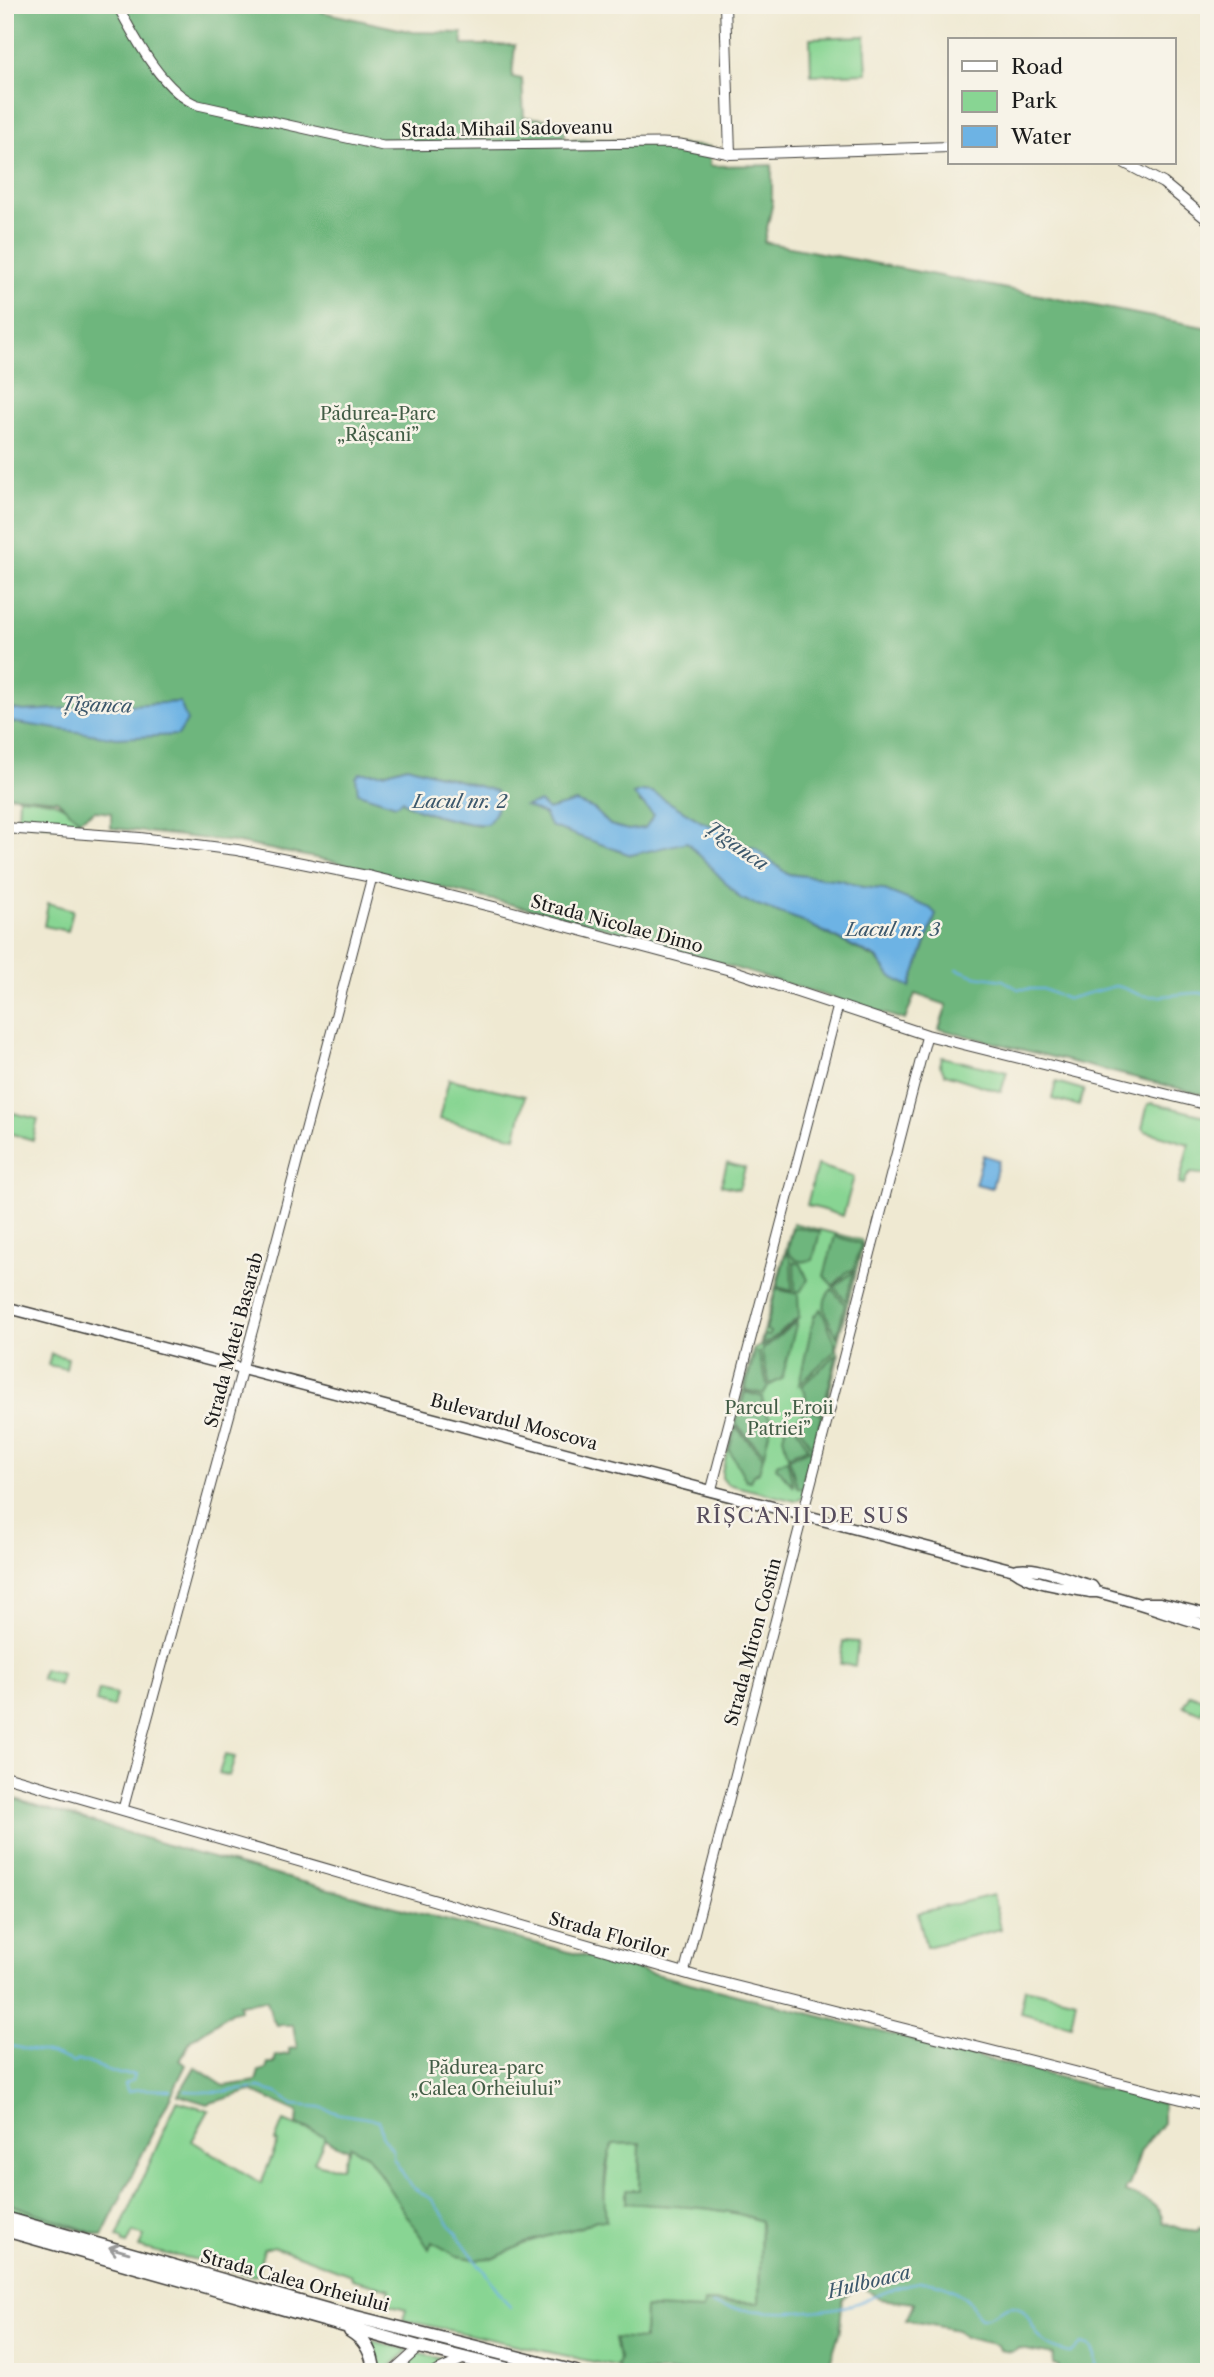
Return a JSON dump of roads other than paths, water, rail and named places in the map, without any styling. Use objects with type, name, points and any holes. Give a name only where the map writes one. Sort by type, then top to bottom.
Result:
[{"type":"highway","name":"Strada Calea Orheiului","points":[[5,2218],[419,2347],[520,2372]]},
{"type":"highway","name":"Strada Calea Orheiului","points":[[5,2230],[329,2318],[444,2340],[576,2372]]},
{"type":"highway","points":[[329,2318],[362,2340],[373,2359],[374,2372]]},
{"type":"main road","points":[[725,5],[730,154]]},
{"type":"main road","name":"Strada Mihail Sadoveanu","points":[[730,154],[948,147]]},
{"type":"main road","points":[[1127,164],[1164,184],[1209,221]]},
{"type":"main road","name":"Strada Nicolae Dimo","points":[[5,828],[140,838],[237,850],[372,877],[734,971],[927,1035],[1209,1105]]},
{"type":"main road","name":"Bulevardul Moscova","points":[[5,1307],[1014,1570],[1022,1576],[1046,1583],[1097,1591],[1209,1626]]},
{"type":"main road","name":"Bulevardul Moscova","points":[[1141,1603],[1160,1603],[1209,1615]]},
{"type":"main road","name":"Strada Florilor","points":[[5,1776],[684,1973],[1209,2106]]},
{"type":"street","name":"Strada Mihail Sadoveanu","points":[[117,5],[142,51],[156,69],[186,99],[198,105],[383,146],[672,143],[730,154]]},
{"type":"street","name":"Strada Matei Basarab","points":[[123,1809],[372,877]]},
{"type":"street","points":[[711,1491],[838,1006]]},
{"type":"street","name":"Strada Miron Costin","points":[[684,1973],[927,1035]]},
{"type":"street","points":[[392,2372],[419,2347],[444,2340]]},
{"type":"street","points":[[435,2372],[464,2359]]},
{"type":"water","points":[[180,702],[187,721],[178,735],[117,738],[5,723],[5,708],[24,711]]},
{"type":"water","name":"Lacul nr. 2","points":[[407,766],[496,791],[497,809],[487,824],[468,823],[418,809],[402,800],[396,805],[358,793],[356,777],[360,773],[384,773]]},
{"type":"water","name":"Lacul nr. 3","points":[[652,792],[702,822],[720,829],[737,845],[755,848],[787,874],[841,880],[862,887],[882,889],[930,908],[936,914],[910,987],[890,976],[877,958],[800,920],[741,899],[687,842],[631,855],[550,826],[545,815],[525,806],[540,802],[548,810],[576,802],[594,809],[610,825],[628,830],[645,828],[654,815],[633,794]]},
{"type":"water","points":[[983,1155],[999,1160],[992,1188],[975,1184]]},
{"type":"waterway","name":"Țîganca","points":[[957,969],[975,976],[1003,980],[1018,989],[1043,989],[1067,999],[1115,986],[1147,996],[1209,993]]},
{"type":"waterway","points":[[5,2045],[51,2054],[74,2063],[80,2060],[119,2074],[134,2074],[132,2080],[125,2084],[128,2092],[138,2089],[170,2090]]},
{"type":"waterway","points":[[185,2091],[218,2092],[259,2088],[277,2093],[293,2105],[320,2107],[340,2114],[379,2120],[382,2135],[393,2151],[393,2158],[411,2186],[432,2200],[510,2307]]},
{"type":"waterway","name":"Hulboaca","points":[[712,2305],[745,2310],[814,2311],[847,2306],[898,2287],[929,2282],[960,2294],[981,2318],[1008,2307],[1017,2307],[1026,2314],[1038,2335],[1050,2346],[1071,2353],[1082,2344],[1091,2347],[1096,2365],[1103,2372]]},
{"type":"district","name":"RÎȘCANII DE SUS","points":[[803,1515]]},
{"type":"park label","name":"Pădurea-Parc „Râșcani”","points":[[378,424]]},
{"type":"park label","name":"Parcul „Eroii Patriei”","points":[[779,1418]]},
{"type":"park label","name":"Pădurea-parc „Calea Orheiului”","points":[[486,2078]]}]
